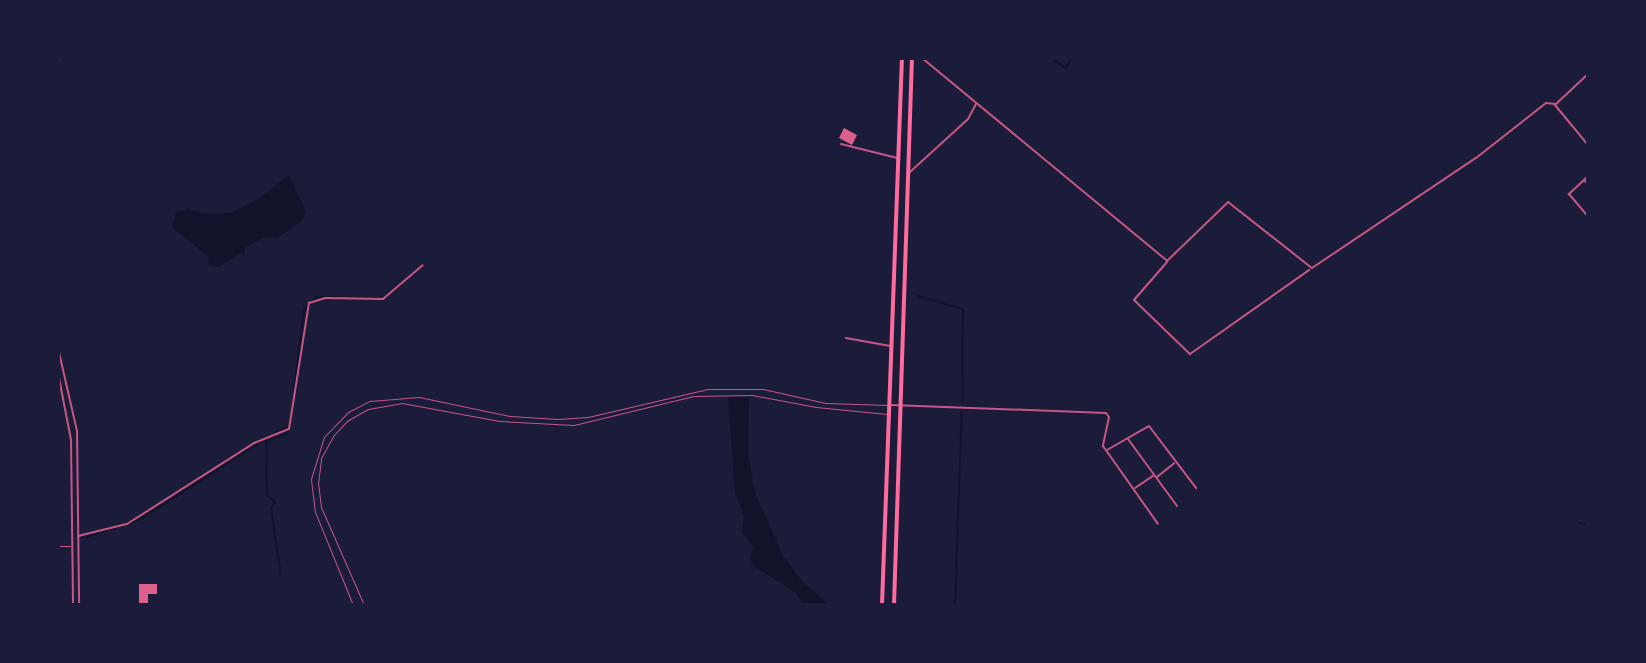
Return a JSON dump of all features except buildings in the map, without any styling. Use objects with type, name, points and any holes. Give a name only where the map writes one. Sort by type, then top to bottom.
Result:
[{"type":"main road","points":[[882,605],[902,58]]},
{"type":"main road","points":[[894,605],[912,58]]},
{"type":"street","points":[[922,58],[1168,261]]},
{"type":"street","points":[[1555,104],[1588,74]]},
{"type":"street","points":[[910,172],[968,119],[977,103]]},
{"type":"street","points":[[1312,268],[1228,202],[1168,261],[1134,300],[1190,354],[1476,158],[1546,103],[1555,104],[1588,145]]},
{"type":"street","points":[[841,144],[899,158]]},
{"type":"street","points":[[1588,176],[1569,194],[1588,216]]},
{"type":"street","points":[[1584,180],[1588,184]]},
{"type":"street","points":[[78,536],[127,524],[247,447],[289,429],[309,303],[325,298],[383,299],[424,265]]},
{"type":"street","points":[[846,338],[892,347]]},
{"type":"street","points":[[58,348],[77,431],[79,605]]},
{"type":"street","points":[[58,371],[71,440],[73,605]]},
{"type":"street","points":[[891,405],[1106,413],[1106,451],[1158,524]]},
{"type":"street","points":[[1106,451],[1149,426],[1196,488]]},
{"type":"street","points":[[1127,438],[1177,506]]},
{"type":"street","points":[[1134,489],[1176,461]]},
{"type":"lane","points":[[58,64],[60,58]]},
{"type":"lane","points":[[58,371],[63,369]]},
{"type":"lane","points":[[353,605],[315,512],[311,479],[324,437],[348,412],[370,401],[419,397],[510,416],[554,418],[588,417],[707,389],[764,389],[825,403],[891,405]]},
{"type":"lane","points":[[364,605],[321,507],[318,484],[321,458],[333,436],[347,421],[368,409],[402,402],[499,421],[574,425],[694,396],[752,395],[816,407],[901,413]]},
{"type":"lane","points":[[58,546],[73,546]]},
{"type":"shaded area","points":[[289,175],[306,211],[303,220],[277,238],[264,237],[245,248],[244,256],[240,253],[219,267],[208,265],[209,257],[172,227],[176,213],[188,209],[203,214],[230,213],[257,200]]},
{"type":"shaded area","points":[[728,397],[749,397],[748,452],[755,493],[783,556],[802,581],[829,605],[803,605],[796,593],[754,566],[750,559],[753,547],[742,532],[744,516],[735,493]]},
{"type":"waterway","points":[[1051,58],[1066,68],[1072,58]]},
{"type":"waterway","points":[[392,292],[401,285]]},
{"type":"waterway","points":[[918,296],[963,309],[962,401]]},
{"type":"waterway","points":[[294,391],[304,311],[316,297],[339,297]]},
{"type":"waterway","points":[[955,605],[962,409]]},
{"type":"waterway","points":[[226,460],[288,427]]},
{"type":"waterway","points":[[280,570],[271,508],[275,502],[267,495],[266,441],[287,434]]},
{"type":"waterway","points":[[86,537],[139,520],[258,444]]},
{"type":"waterway","points":[[173,495],[201,478]]},
{"type":"waterway","points":[[1579,523],[1588,524]]}]
